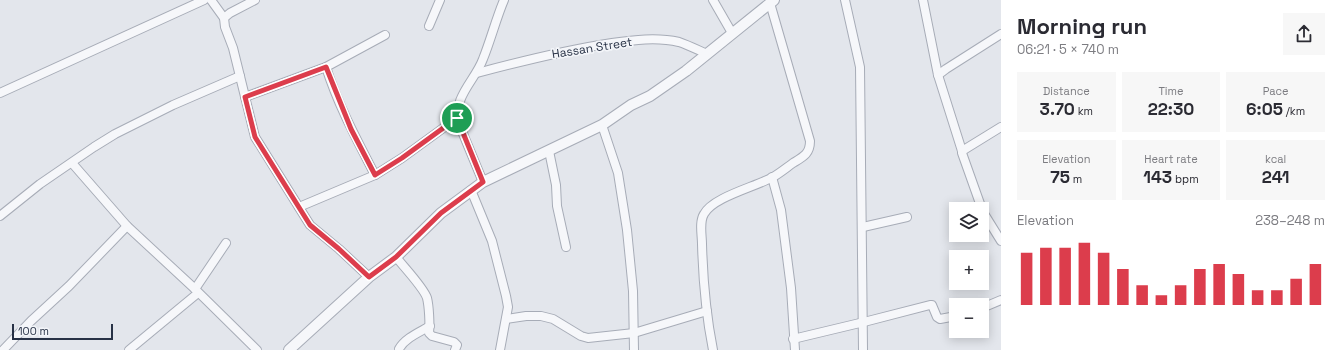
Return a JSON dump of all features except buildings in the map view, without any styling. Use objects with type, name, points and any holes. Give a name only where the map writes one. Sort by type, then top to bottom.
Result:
[{"type":"street","points":[[0,93],[204,0]]},
{"type":"street","points":[[211,0],[224,18],[225,27],[240,76],[255,137],[310,225],[369,277]]},
{"type":"street","points":[[224,18],[230,13],[254,0]]},
{"type":"street","points":[[429,26],[440,0]]},
{"type":"street","points":[[483,182],[457,118],[459,102],[469,82],[477,73],[483,60],[504,0]]},
{"type":"street","points":[[713,0],[732,33]]},
{"type":"street","points":[[845,0],[860,67],[863,227],[863,350]]},
{"type":"street","points":[[923,0],[938,75],[962,153],[983,212],[1001,241]]},
{"type":"street","points":[[289,350],[369,277],[396,257],[441,213],[471,190],[483,182],[602,125],[631,105],[656,92],[686,71],[772,2],[810,141],[810,148],[808,153],[772,177],[710,206],[703,216],[703,282],[713,350]]},
{"type":"street","points":[[938,75],[946,68],[1001,34]]},
{"type":"street","points":[[245,97],[326,67],[385,35]]},
{"type":"street","name":"Hassan Street","points":[[477,73],[551,54],[633,40],[679,42],[707,54]]},
{"type":"street","points":[[326,67],[351,129],[375,175]]},
{"type":"street","points":[[0,216],[40,184],[115,134],[173,105],[240,76]]},
{"type":"street","points":[[299,207],[375,175],[402,158],[457,118]]},
{"type":"street","points":[[602,125],[618,173],[627,230],[633,291],[634,350]]},
{"type":"street","points":[[962,151],[1001,127]]},
{"type":"street","points":[[550,151],[556,185],[557,206],[566,247]]},
{"type":"street","points":[[72,163],[127,226],[197,291],[257,350]]},
{"type":"street","points":[[772,177],[781,210],[791,288],[793,339],[795,350]]},
{"type":"street","points":[[471,190],[494,248],[508,307],[500,350]]},
{"type":"street","points":[[863,227],[907,217]]},
{"type":"street","points":[[3,350],[30,321],[69,286],[127,226]]},
{"type":"street","points":[[129,350],[197,291],[226,243]]},
{"type":"street","points":[[396,257],[427,298],[430,326],[429,333],[432,336],[454,342],[456,345],[455,350]]},
{"type":"street","points":[[989,305],[1001,300]]},
{"type":"street","points":[[793,339],[930,304],[932,305],[937,317],[940,319],[949,317]]},
{"type":"street","points":[[506,319],[526,316],[541,316],[553,319],[581,336],[588,338],[634,333],[707,311]]},
{"type":"street","points":[[399,349],[402,344],[430,326]]},
{"type":"route","points":[[326,67],[329,78],[351,129],[375,175],[402,158],[457,118],[483,182],[441,213],[396,257],[369,277],[310,225],[255,137],[245,97],[326,67]]}]
